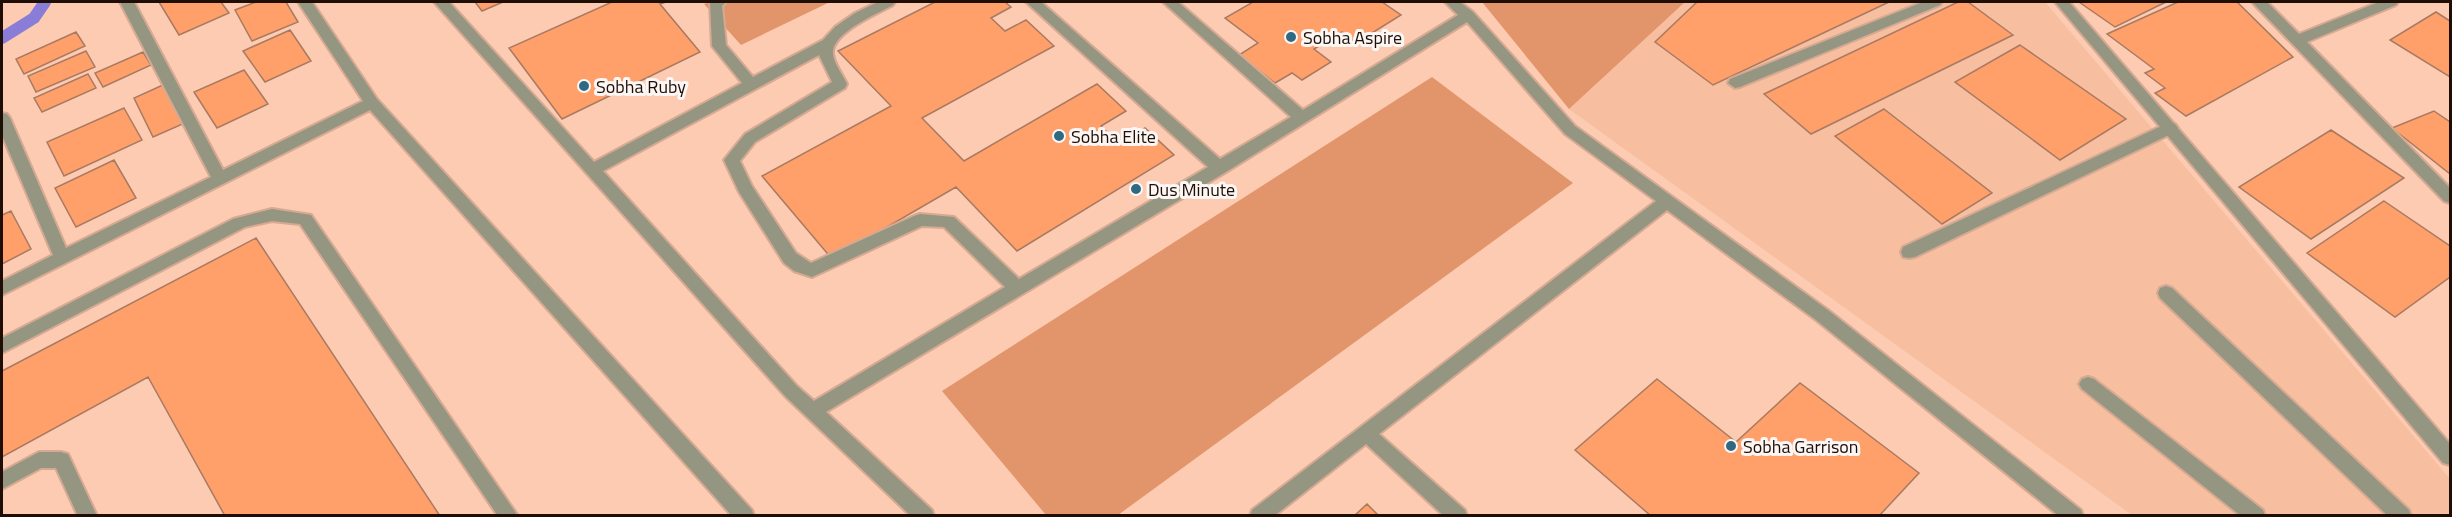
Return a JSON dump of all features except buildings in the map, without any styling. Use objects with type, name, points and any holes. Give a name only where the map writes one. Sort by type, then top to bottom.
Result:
[{"type":"street","points":[[127,2],[219,177]]},
{"type":"street","points":[[305,2],[372,103],[745,516]]},
{"type":"street","points":[[441,2],[791,391],[925,516]]},
{"type":"street","points":[[719,2],[716,4],[719,46],[751,84]]},
{"type":"street","points":[[592,170],[826,44],[833,34],[888,2]]},
{"type":"street","points":[[1033,2],[1220,168]]},
{"type":"street","points":[[1170,2],[1302,118]]},
{"type":"street","points":[[1452,2],[1468,15],[1570,130],[1822,315],[2074,516]]},
{"type":"street","points":[[1735,83],[1935,2]]},
{"type":"street","points":[[2062,2],[2451,457]]},
{"type":"street","points":[[2259,2],[2451,197]]},
{"type":"street","points":[[2297,40],[2391,2]]},
{"type":"street","points":[[813,411],[1220,168],[1468,15]]},
{"type":"street","points":[[826,44],[826,55],[840,84],[750,138],[732,160],[745,188],[790,258],[800,266],[812,270],[920,220],[934,219],[948,221],[1018,289]]},
{"type":"street","points":[[2,288],[219,177],[372,103]]},
{"type":"street","points":[[2,118],[62,258]]},
{"type":"street","points":[[1909,252],[2170,128]]},
{"type":"street","points":[[1259,516],[1667,201]]},
{"type":"street","points":[[2,346],[239,223],[262,215],[282,213],[305,219],[509,516]]},
{"type":"street","points":[[2166,293],[2402,516]]},
{"type":"street","points":[[2088,384],[2256,516]]},
{"type":"street","points":[[1366,433],[1458,516]]},
{"type":"street","points":[[2,481],[39,460],[61,460],[88,516]]},
{"type":"shaded area","points":[[710,2],[830,2],[741,45],[704,4]]},
{"type":"shaded area","points":[[1482,2],[1685,2],[1569,109]]},
{"type":"shaded area","points":[[1685,2],[2045,2],[2450,479],[2450,515],[2132,515],[1569,109]]},
{"type":"shaded area","points":[[1432,77],[1573,183],[1118,515],[1046,515],[942,391]]},
{"type":"waterway","points":[[2,38],[34,18],[45,2]]},
{"type":"place","name":"Sobha Aspire","points":[[1291,37]]},
{"type":"place","name":"Sobha Ruby","points":[[584,86]]},
{"type":"place","name":"Sobha Elite","points":[[1059,136]]},
{"type":"place","name":"Dus Minute","points":[[1136,189]]},
{"type":"place","name":"Sobha Garrison","points":[[1731,446]]}]
